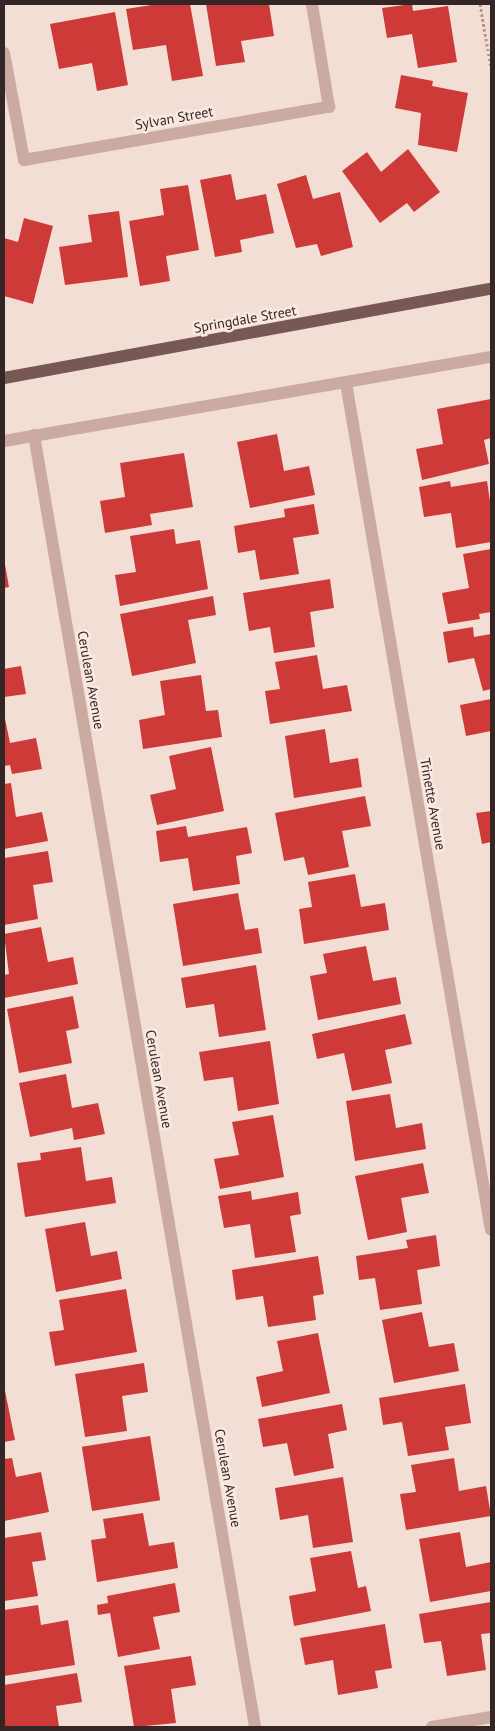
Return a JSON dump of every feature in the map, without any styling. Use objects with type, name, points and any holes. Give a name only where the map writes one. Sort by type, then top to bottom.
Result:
[{"type":"main road","name":"Springdale Street","points":[[4,378],[491,289]]},
{"type":"street","name":"Sylvan Street","points":[[4,53],[24,160],[329,107],[312,4]]},
{"type":"street","points":[[4,440],[491,357]]},
{"type":"street","name":"Trinette Avenue","points":[[346,382],[491,1230]]},
{"type":"street","name":"Cerulean Avenue","points":[[34,435],[255,1727]]},
{"type":"street","points":[[432,1727],[491,1717]]},
{"type":"path","points":[[480,4],[491,68]]},
{"type":"building","points":[[158,4],[190,4],[203,76],[172,81],[166,45],[133,50],[126,9]]},
{"type":"building","points":[[206,4],[269,4],[274,36],[241,41],[245,62],[216,66]]},
{"type":"building","points":[[412,4],[413,11],[448,6],[457,62],[418,68],[412,34],[387,38],[382,8]]},
{"type":"building","points":[[115,12],[128,85],[97,91],[92,63],[59,69],[50,24]]},
{"type":"building","points":[[401,75],[433,81],[432,86],[468,93],[457,152],[418,145],[421,113],[395,108]]},
{"type":"building","points":[[408,149],[440,192],[414,212],[407,203],[380,223],[342,171],[367,152],[381,172]]},
{"type":"building","points":[[231,174],[236,200],[266,194],[274,233],[240,240],[242,252],[215,257],[200,180]]},
{"type":"building","points":[[306,175],[313,199],[340,192],[353,247],[321,256],[317,244],[296,248],[277,184]]},
{"type":"building","points":[[188,185],[199,250],[166,256],[170,281],[140,286],[129,221],[164,215],[160,189]]},
{"type":"building","points":[[119,211],[128,277],[65,285],[59,247],[92,242],[88,215]]},
{"type":"building","points":[[24,218],[53,226],[33,304],[4,296],[4,238],[18,242]]},
{"type":"building","points":[[491,399],[491,438],[484,440],[489,464],[422,480],[416,449],[443,444],[437,409]]},
{"type":"building","points":[[277,434],[284,471],[309,466],[315,495],[250,508],[237,442]]},
{"type":"building","points":[[184,453],[193,507],[150,514],[152,525],[105,533],[100,501],[125,497],[120,463]]},
{"type":"building","points":[[450,481],[451,487],[487,481],[491,508],[491,542],[456,548],[451,513],[424,517],[419,487]]},
{"type":"building","points":[[314,504],[319,534],[293,538],[299,574],[260,580],[255,550],[238,553],[234,526],[285,517],[284,509]]},
{"type":"building","points":[[174,529],[176,544],[200,540],[208,589],[120,606],[115,575],[136,572],[130,536]]},
{"type":"building","points":[[491,549],[491,612],[479,614],[480,619],[448,624],[442,593],[469,588],[463,554]]},
{"type":"building","points":[[4,559],[9,587],[4,588]]},
{"type":"building","points":[[330,579],[334,608],[310,612],[315,647],[274,653],[270,627],[249,631],[243,593]]},
{"type":"building","points":[[213,596],[216,615],[188,620],[196,663],[132,676],[120,614]]},
{"type":"building","points":[[473,627],[474,637],[491,634],[491,689],[483,691],[474,658],[448,663],[443,632]]},
{"type":"building","points":[[317,655],[323,689],[347,685],[352,711],[270,724],[265,691],[280,689],[275,662]]},
{"type":"building","points":[[21,666],[26,694],[4,697],[4,669]]},
{"type":"building","points":[[201,675],[206,711],[218,710],[222,737],[143,749],[139,720],[165,715],[160,681]]},
{"type":"building","points":[[491,699],[491,731],[466,736],[460,705]]},
{"type":"building","points":[[4,714],[10,743],[36,738],[42,769],[12,774],[10,765],[4,766]]},
{"type":"building","points":[[325,729],[330,763],[358,758],[362,787],[294,798],[285,736]]},
{"type":"building","points":[[211,747],[224,811],[157,825],[150,795],[176,789],[169,756]]},
{"type":"building","points":[[11,783],[16,817],[42,812],[48,841],[4,849],[4,784]]},
{"type":"building","points":[[365,796],[371,826],[342,831],[349,867],[308,875],[304,857],[284,861],[275,813]]},
{"type":"building","points":[[491,811],[491,842],[482,844],[476,813]]},
{"type":"building","points":[[186,826],[188,837],[247,827],[252,853],[236,856],[240,884],[193,891],[188,858],[160,862],[156,831]]},
{"type":"building","points":[[48,851],[53,882],[33,885],[38,919],[4,925],[4,858]]},
{"type":"building","points":[[355,874],[361,907],[385,903],[389,930],[304,944],[299,909],[312,907],[308,882]]},
{"type":"building","points":[[238,893],[245,930],[258,928],[262,953],[183,966],[173,904]]},
{"type":"building","points":[[41,927],[48,962],[73,957],[78,984],[4,998],[4,975],[9,974],[4,934]]},
{"type":"building","points":[[366,946],[373,981],[396,977],[401,1004],[318,1020],[310,976],[327,973],[323,954]]},
{"type":"building","points":[[256,965],[266,1030],[219,1037],[214,1004],[186,1008],[181,978]]},
{"type":"building","points":[[73,996],[79,1028],[66,1031],[72,1063],[19,1073],[7,1009]]},
{"type":"building","points":[[405,1014],[412,1044],[385,1050],[392,1083],[352,1091],[344,1053],[317,1059],[312,1034]]},
{"type":"building","points":[[270,1041],[279,1104],[238,1111],[233,1077],[204,1081],[199,1052]]},
{"type":"building","points":[[66,1074],[72,1108],[98,1103],[105,1134],[74,1140],[72,1128],[30,1137],[19,1083]]},
{"type":"building","points":[[390,1094],[396,1128],[422,1123],[426,1149],[355,1161],[346,1101]]},
{"type":"building","points":[[273,1115],[284,1177],[220,1189],[214,1159],[239,1155],[232,1122]]},
{"type":"building","points":[[81,1147],[86,1181],[112,1177],[116,1203],[25,1217],[17,1163],[41,1160],[40,1153]]},
{"type":"building","points":[[423,1163],[429,1193],[401,1198],[407,1232],[368,1240],[355,1176]]},
{"type":"building","points":[[251,1191],[252,1200],[298,1192],[301,1214],[290,1216],[296,1252],[255,1258],[250,1224],[224,1228],[218,1196]]},
{"type":"building","points":[[85,1222],[91,1256],[117,1251],[122,1279],[56,1292],[45,1229]]},
{"type":"building","points":[[436,1235],[440,1266],[417,1270],[422,1304],[380,1310],[375,1278],[359,1280],[356,1256],[408,1248],[406,1240]]},
{"type":"building","points":[[318,1256],[324,1294],[313,1296],[316,1320],[268,1327],[263,1296],[236,1300],[232,1270]]},
{"type":"building","points":[[126,1289],[137,1352],[55,1366],[49,1332],[64,1330],[59,1300]]},
{"type":"building","points":[[422,1312],[429,1347],[454,1343],[459,1371],[394,1383],[382,1320]]},
{"type":"building","points":[[318,1333],[330,1393],[262,1407],[256,1377],[283,1371],[277,1341]]},
{"type":"building","points":[[144,1363],[148,1392],[122,1396],[127,1431],[85,1437],[75,1374]]},
{"type":"building","points":[[465,1384],[471,1423],[445,1427],[449,1450],[408,1456],[402,1422],[383,1425],[379,1398]]},
{"type":"building","points":[[4,1386],[15,1440],[4,1442]]},
{"type":"building","points":[[342,1404],[347,1430],[328,1434],[334,1468],[294,1476],[287,1443],[263,1447],[258,1419]]},
{"type":"building","points":[[150,1436],[160,1500],[92,1511],[82,1447]]},
{"type":"building","points":[[12,1458],[16,1477],[41,1472],[49,1512],[4,1521],[4,1459]]},
{"type":"building","points":[[454,1458],[459,1491],[486,1486],[491,1516],[406,1530],[400,1494],[416,1492],[411,1465]]},
{"type":"building","points":[[343,1477],[353,1542],[313,1548],[308,1515],[280,1520],[275,1488]]},
{"type":"building","points":[[143,1513],[149,1546],[174,1542],[178,1568],[97,1582],[91,1540],[106,1538],[103,1519]]},
{"type":"building","points":[[41,1532],[46,1560],[32,1562],[38,1596],[4,1601],[4,1538]]},
{"type":"building","points":[[460,1532],[466,1567],[491,1562],[491,1591],[430,1602],[419,1539]]},
{"type":"building","points":[[351,1551],[358,1588],[366,1586],[371,1611],[294,1626],[289,1596],[316,1591],[310,1558]]},
{"type":"building","points":[[175,1583],[180,1612],[153,1617],[160,1649],[118,1657],[110,1613],[98,1615],[97,1605],[108,1603],[107,1596]]},
{"type":"building","points":[[491,1602],[491,1633],[481,1634],[486,1670],[447,1676],[441,1641],[424,1643],[419,1614]]},
{"type":"building","points":[[38,1605],[41,1625],[68,1620],[75,1665],[4,1676],[4,1610]]},
{"type":"building","points":[[385,1624],[392,1668],[375,1671],[378,1688],[338,1695],[333,1660],[305,1665],[300,1638]]},
{"type":"building","points":[[191,1656],[196,1685],[171,1689],[176,1723],[134,1727],[124,1666]]},
{"type":"building","points":[[77,1673],[82,1702],[56,1706],[59,1727],[4,1727],[4,1685]]}]
